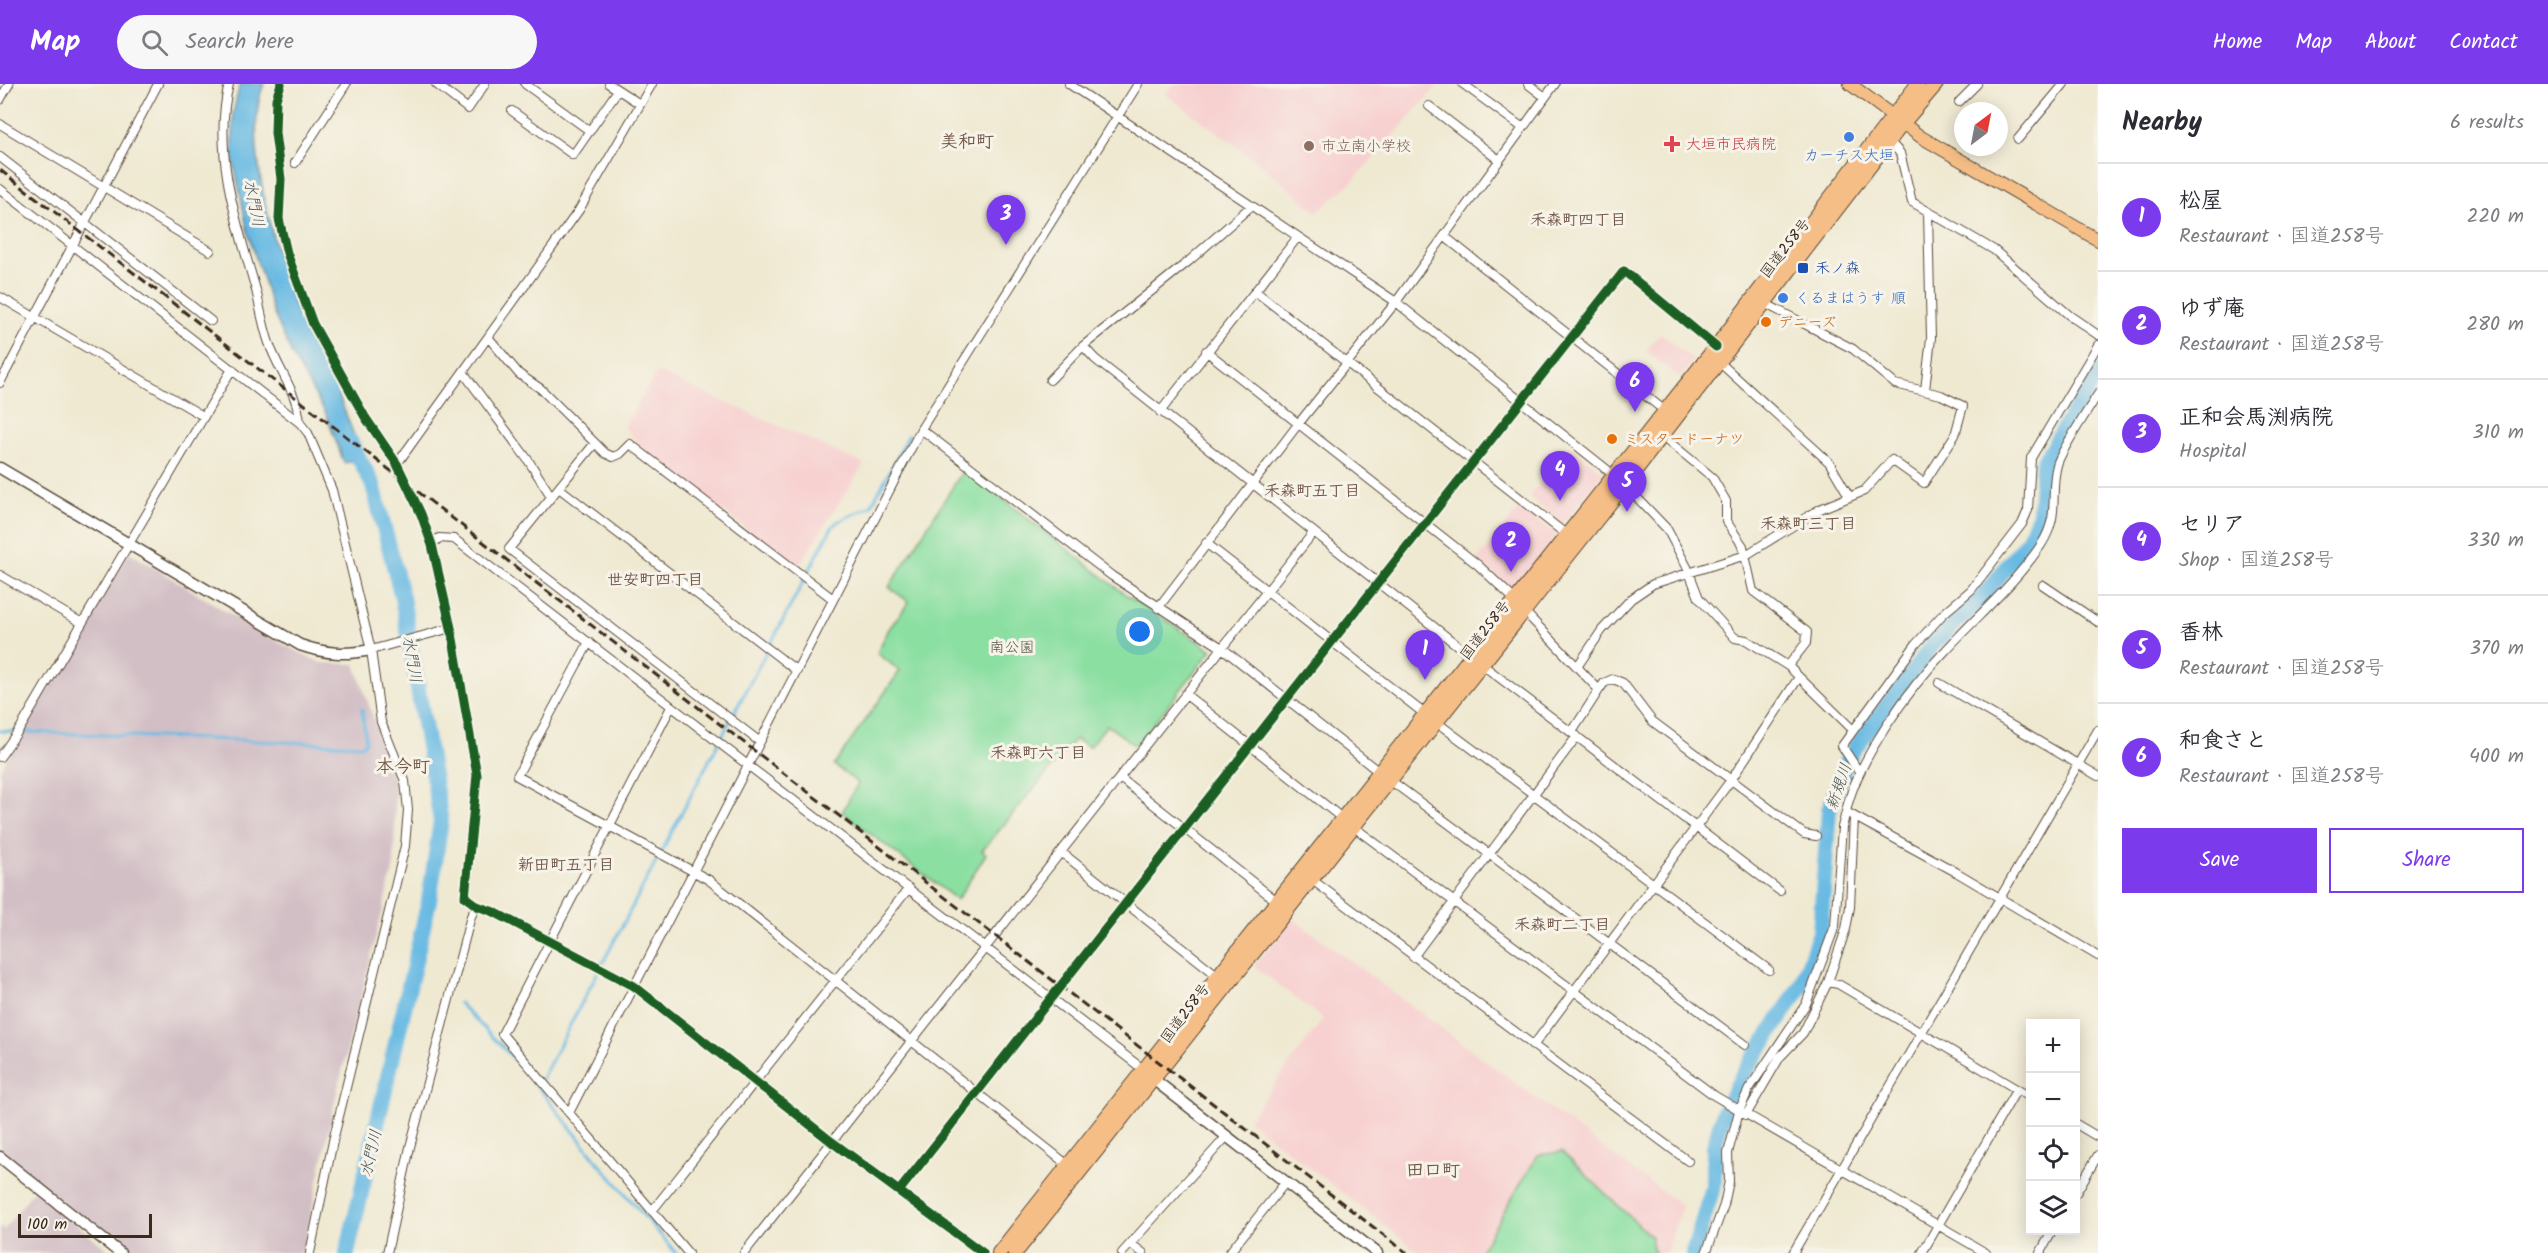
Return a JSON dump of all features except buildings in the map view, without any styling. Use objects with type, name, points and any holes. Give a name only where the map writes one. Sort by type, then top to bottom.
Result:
[{"type":"highway","name":"国道258号","points":[[1520,605],[1567,535],[1661,435],[1889,141],[1897,121],[1918,84]]},
{"type":"highway","name":"国道258号","points":[[999,1253],[1278,902],[1348,823],[1619,480],[1665,411],[1897,121],[1936,84]]},
{"type":"highway","name":"国道258号","points":[[1015,1253],[1154,1081],[1311,879],[1348,823]]},
{"type":"main road","points":[[1850,84],[1897,121],[2098,240]]},
{"type":"street","points":[[0,100],[9,84]]},
{"type":"street","points":[[0,383],[158,84]]},
{"type":"street","points":[[230,84],[226,97],[224,158],[229,187],[268,342],[292,389],[300,423]]},
{"type":"street","points":[[281,84],[276,99],[275,133],[281,179],[279,219],[287,253],[313,324],[360,408],[397,464],[422,514],[432,545],[477,775],[465,897],[477,906],[494,912],[634,986],[832,1142],[983,1253]]},
{"type":"street","points":[[295,163],[346,84]]},
{"type":"street","points":[[436,84],[468,109],[485,84]]},
{"type":"street","points":[[525,84],[590,131]]},
{"type":"street","points":[[609,84],[640,104]]},
{"type":"street","points":[[397,464],[579,210],[652,84]]},
{"type":"street","points":[[1069,84],[1396,303],[1619,480],[1667,529],[1690,573],[1699,598],[1735,638],[1746,640],[1788,666],[1852,729]]},
{"type":"street","points":[[569,1113],[921,429],[1138,84]]},
{"type":"street","points":[[1463,84],[1523,128]]},
{"type":"street","points":[[1528,84],[1545,97]]},
{"type":"street","points":[[1158,608],[1299,423],[1396,303],[1555,84]]},
{"type":"street","points":[[1959,102],[1977,84]]},
{"type":"street","points":[[2018,139],[2064,84]]},
{"type":"street","points":[[512,111],[573,155],[618,90]]},
{"type":"street","points":[[1428,106],[1499,160]]},
{"type":"street","points":[[0,124],[210,251]]},
{"type":"street","points":[[1889,141],[1900,153],[1912,202],[1928,213],[1960,228],[1994,250],[2069,315],[2098,335]]},
{"type":"street","points":[[0,157],[85,220],[211,321]]},
{"type":"street","points":[[0,189],[300,423],[308,433],[332,490],[376,649],[381,722],[405,781],[408,810],[405,846],[333,1141],[310,1253]]},
{"type":"street","points":[[1050,380],[1083,346],[1189,261],[1250,207]]},
{"type":"street","points":[[1925,390],[1931,339],[1928,213]]},
{"type":"street","points":[[1444,236],[1665,411]]},
{"type":"street","points":[[1160,412],[1297,238]]},
{"type":"street","points":[[899,1191],[1624,271],[1716,347]]},
{"type":"street","points":[[1255,291],[1567,535]]},
{"type":"street","points":[[0,297],[203,416]]},
{"type":"street","points":[[1577,667],[1602,630],[1631,599],[1653,584],[1746,555],[1802,519],[1864,491],[1892,460],[1924,483],[1955,435],[1963,406],[1925,390],[1895,384],[1853,349],[1764,303]]},
{"type":"street","points":[[488,336],[519,374],[541,389],[595,443],[613,457],[620,454],[630,444],[833,599]]},
{"type":"street","points":[[1858,772],[1846,749],[1842,746],[1852,729],[1916,644],[1943,614],[1971,590],[2022,524],[2028,510],[2031,458],[2098,345]]},
{"type":"street","points":[[1083,346],[1160,412],[1377,584],[1780,891]]},
{"type":"street","points":[[1206,351],[1478,565],[1520,605],[1599,690]]},
{"type":"street","points":[[1718,361],[1829,462],[1849,496]]},
{"type":"street","points":[[0,757],[21,727],[231,369]]},
{"type":"street","points":[[463,372],[528,460],[551,496]]},
{"type":"street","points":[[1706,1253],[1724,1206],[1729,1181],[1728,1153],[1749,1089],[1806,1004],[1835,926],[1842,827],[1858,772],[1890,722],[1945,650],[1988,609],[2041,544],[2050,528],[2055,510],[2057,466],[2098,394]]},
{"type":"street","points":[[921,429],[1053,532],[1158,608],[1222,648],[1385,776],[1745,1045]]},
{"type":"street","points":[[1661,435],[1712,477],[1726,501],[1726,521],[1743,546],[1753,591],[1807,632],[1806,643],[1788,666]]},
{"type":"street","points":[[595,443],[509,549],[759,742]]},
{"type":"street","points":[[0,468],[300,645],[320,652],[345,655],[448,630]]},
{"type":"street","points":[[559,488],[797,671]]},
{"type":"street","points":[[744,1253],[1313,533]]},
{"type":"street","points":[[432,545],[439,538],[454,539],[747,766],[986,946],[1144,1070],[1154,1081],[1377,1253]]},
{"type":"street","points":[[1206,543],[1430,718],[1769,970]]},
{"type":"street","points":[[0,576],[82,624]]},
{"type":"street","points":[[2043,585],[2098,622]]},
{"type":"street","points":[[589,642],[517,776],[694,870],[1069,1166]]},
{"type":"street","points":[[1533,1046],[1731,780],[1799,677]]},
{"type":"street","points":[[1413,957],[1533,796],[1604,683],[1613,679],[1623,683],[1652,721],[1804,834],[1816,836]]},
{"type":"street","points":[[1939,683],[2098,776]]},
{"type":"street","points":[[1185,694],[1348,823],[1719,1098],[1986,1253]]},
{"type":"street","points":[[671,707],[502,1034],[688,1253]]},
{"type":"street","points":[[1793,1253],[2098,730]]},
{"type":"street","points":[[1120,778],[1278,902]]},
{"type":"street","points":[[1846,812],[2098,956]]},
{"type":"street","points":[[1741,1112],[1780,1057],[1803,1033],[1828,981],[1846,929],[1850,907],[1854,817]]},
{"type":"street","points":[[1061,852],[1218,976]]},
{"type":"street","points":[[1311,879],[1688,1161]]},
{"type":"street","points":[[652,1211],[909,888]]},
{"type":"street","points":[[387,1253],[416,1125],[471,916],[477,906]]},
{"type":"street","points":[[1828,981],[1838,984],[2026,1094]]},
{"type":"street","points":[[1922,1253],[2017,1089]]},
{"type":"street","points":[[2080,1126],[2098,1137]]},
{"type":"street","points":[[1122,1253],[1227,1136]]},
{"type":"street","points":[[2080,1186],[2098,1155]]},
{"type":"street","points":[[0,1157],[120,1253]]},
{"type":"street","points":[[1229,1253],[1285,1183]]},
{"type":"street","points":[[2040,1253],[2050,1235]]},
{"type":"street","points":[[1131,1244],[1143,1253]]},
{"type":"shaded area","name":"市立南小学校","points":[[1174,84],[1439,84],[1352,182],[1317,212],[1257,161],[1165,94]]},
{"type":"shaded area","points":[[1660,333],[1694,360],[1680,378],[1646,351]]},
{"type":"shaded area","points":[[657,372],[864,464],[797,568],[644,450],[624,427]]},
{"type":"shaded area","points":[[1569,446],[1604,473],[1563,524],[1529,497]]},
{"type":"shaded area","points":[[1521,506],[1557,535],[1512,592],[1478,559]]},
{"type":"shaded area","points":[[129,552],[266,636],[321,663],[355,664],[395,783],[394,865],[336,1095],[303,1253],[126,1253],[0,1152],[0,770]]},
{"type":"shaded area","points":[[1291,917],[1682,1206],[1666,1253],[1420,1253],[1248,1120],[1323,1019],[1254,966]]},
{"type":"shaded area","points":[[34,1190],[112,1253],[0,1253],[0,1227],[4,1230]]},
{"type":"green space","name":"南公園","points":[[964,469],[1126,595],[1212,650],[1136,746],[1107,725],[1089,747],[1075,739],[982,851],[986,854],[957,900],[842,812],[858,783],[834,765],[900,671],[877,653],[889,629],[909,602],[889,587]]},
{"type":"green space","points":[[1562,1152],[1651,1237],[1654,1253],[1479,1253],[1538,1155]]},
{"type":"water","name":"水門川","points":[[240,84],[264,84],[258,109],[257,141],[260,176],[277,251],[299,317],[313,348],[332,380],[363,459],[344,463],[326,414],[292,355],[274,314],[248,233],[233,159],[233,113]]},
{"type":"waterway","name":"新規川","points":[[1693,1253],[1714,1184],[1714,1147],[1723,1114],[1742,1076],[1801,986],[1820,933],[1829,810],[1848,757],[1934,643],[1981,599],[2028,540],[2040,514],[2043,463],[2098,372]]},
{"type":"waterway","points":[[538,1086],[831,529],[837,522],[871,506],[909,435]]},
{"type":"waterway","name":"水門川","points":[[347,1253],[429,901],[441,821],[402,597],[373,485],[350,441]]},
{"type":"waterway","points":[[0,731],[363,745],[366,742],[362,709]]},
{"type":"waterway","points":[[459,1003],[522,1067],[598,1162],[676,1253]]},
{"type":"railway","points":[[0,170],[1407,1253]]},
{"type":"cycle path","points":[[281,84],[276,99],[275,133],[281,179],[279,219],[287,253],[313,324],[365,417],[397,464],[421,514],[432,545],[451,628],[477,775],[465,897],[477,906],[494,912],[634,986],[832,1142],[983,1253]]},
{"type":"cycle path","points":[[899,1191],[1624,271],[1716,347]]},
{"type":"place","name":"カーチス大垣","points":[[1849,137]]},
{"type":"place","name":"大垣市民病院","points":[[1672,144]]},
{"type":"place","name":"市立南小学校","points":[[1309,146]]},
{"type":"place","name":"正和会馬渕病院","points":[[1006,245]]},
{"type":"place","name":"禾ノ森","points":[[1803,268]]},
{"type":"place","name":"くるまはうす 順","points":[[1783,298]]},
{"type":"place","name":"デニーズ","points":[[1766,322]]},
{"type":"place","name":"和食さと","points":[[1635,412]]},
{"type":"place","name":"ミスタードーナツ","points":[[1612,439]]},
{"type":"place","name":"セリア","points":[[1560,501]]},
{"type":"place","name":"香林","points":[[1627,512]]},
{"type":"place","name":"ゆず庵","points":[[1511,572]]},
{"type":"place","name":"松屋","points":[[1425,680]]},
{"type":"district","name":"美和町","points":[[967,141]]},
{"type":"district","name":"禾森町四丁目","points":[[1578,219]]},
{"type":"district","name":"禾森町五丁目","points":[[1312,490]]},
{"type":"district","name":"禾森町三丁目","points":[[1808,523]]},
{"type":"district","name":"世安町四丁目","points":[[655,579]]},
{"type":"district","name":"禾森町六丁目","points":[[1038,752]]},
{"type":"district","name":"本今町","points":[[403,766]]},
{"type":"district","name":"新田町五丁目","points":[[566,864]]},
{"type":"district","name":"禾森町二丁目","points":[[1562,924]]},
{"type":"district","name":"田口町","points":[[1433,1170]]}]
